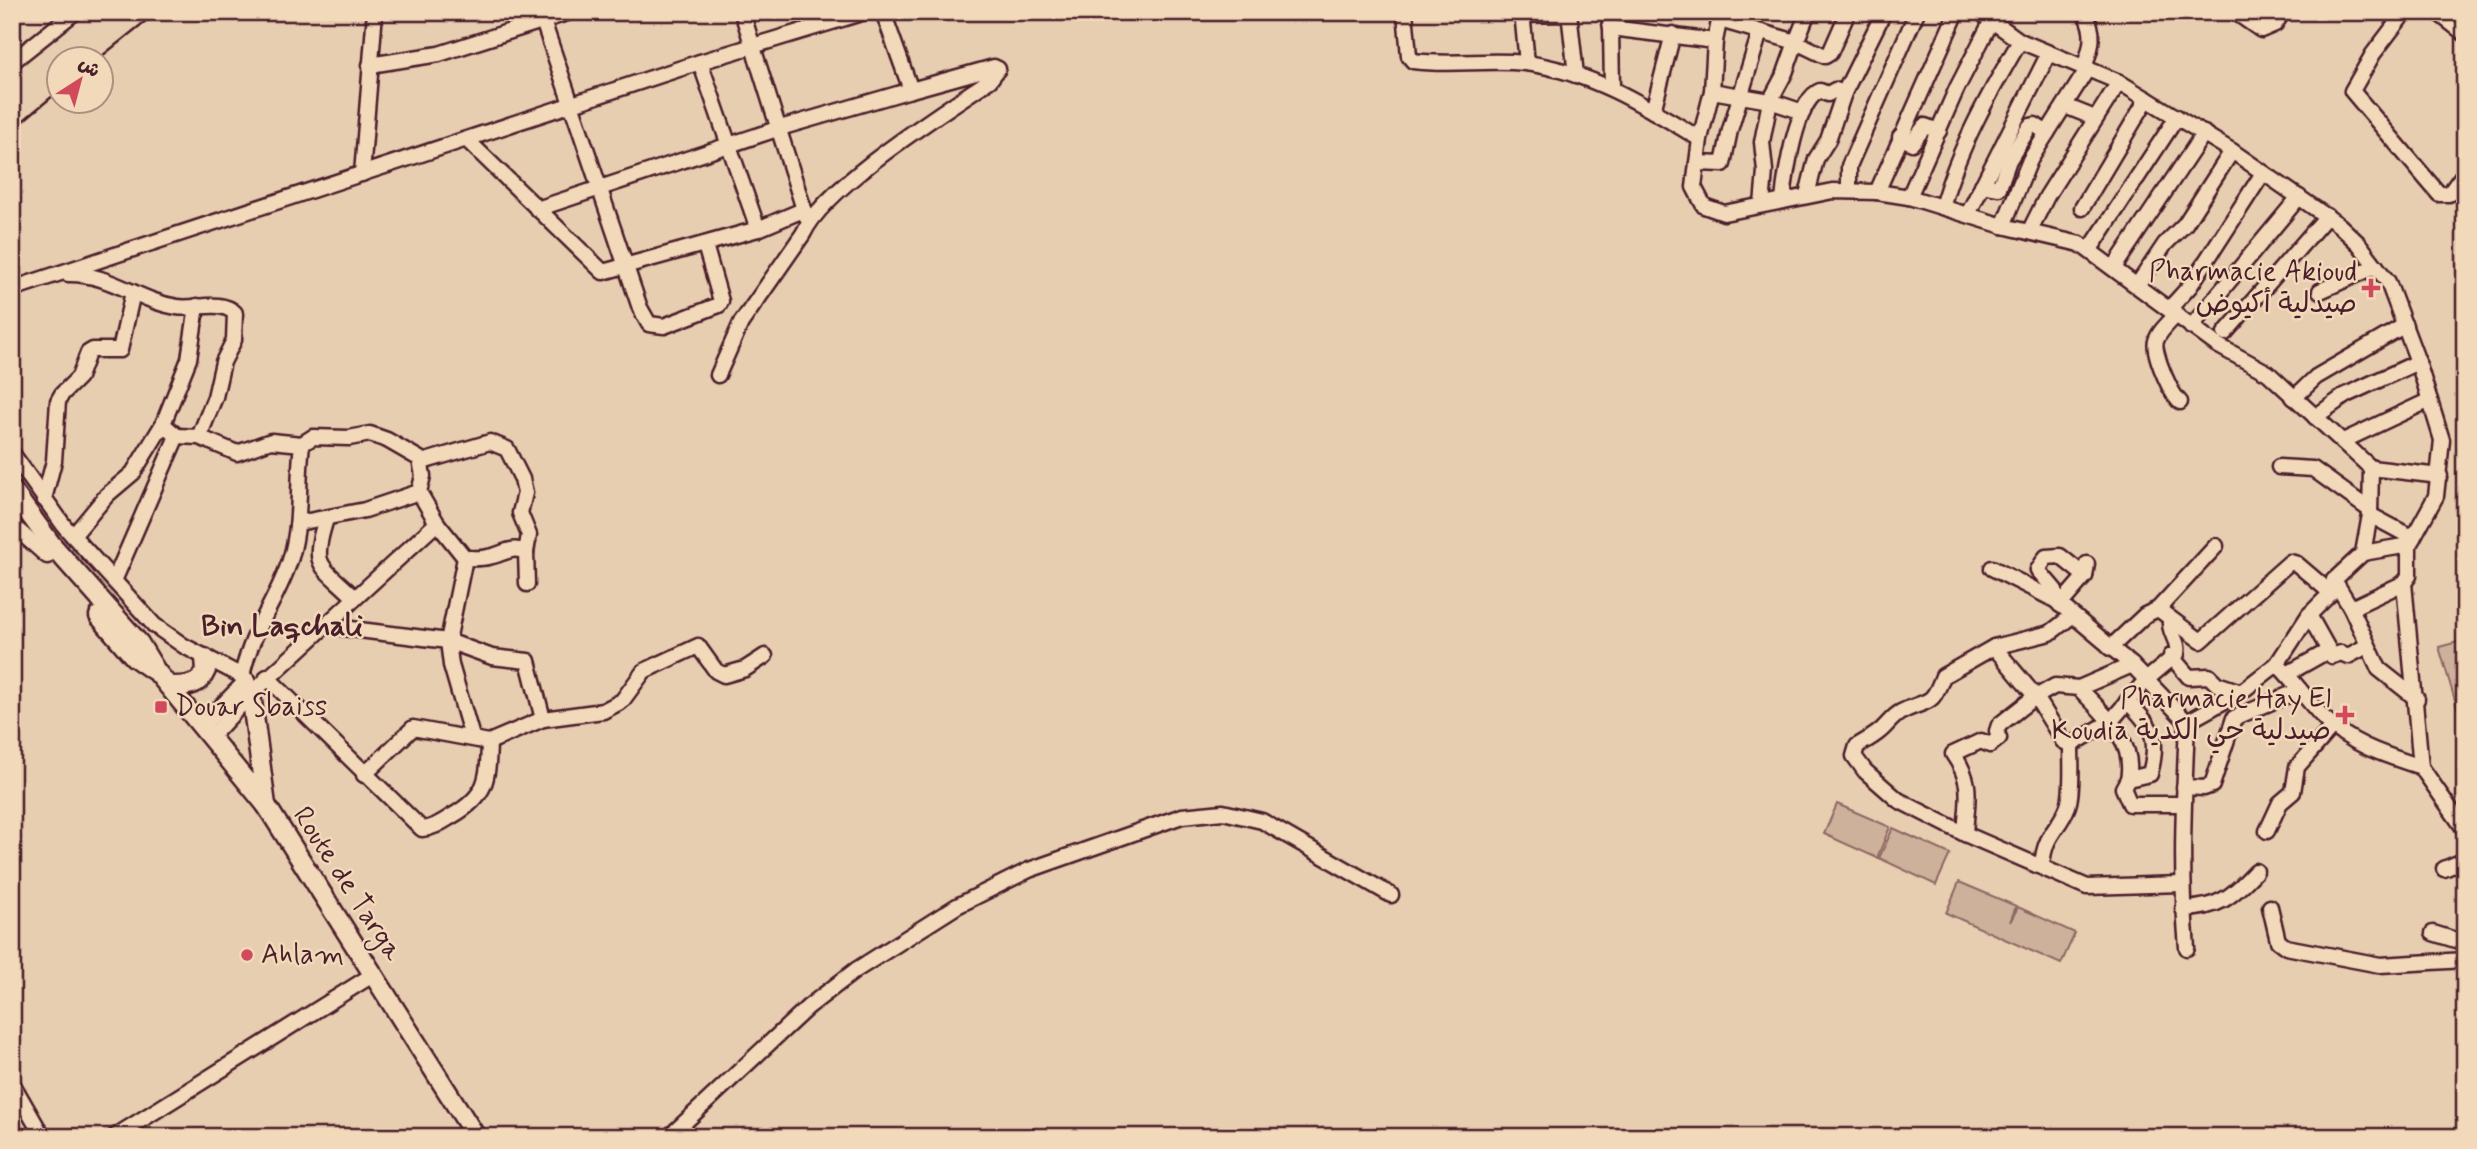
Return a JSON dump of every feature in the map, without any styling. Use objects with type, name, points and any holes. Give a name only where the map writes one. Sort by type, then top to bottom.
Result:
[{"type":"main road","name":"Route de Targa","points":[[12,490],[52,545],[143,648],[156,671],[266,805],[476,1137]]},
{"type":"main road","name":"Route de Targa","points":[[12,508],[47,556],[134,657],[156,671]]},
{"type":"main road","points":[[170,686],[187,687],[200,681],[206,670],[205,658]]},
{"type":"main road","points":[[247,684],[266,805]]},
{"type":"street","points":[[12,62],[57,18],[75,12]]},
{"type":"street","points":[[362,174],[375,12]]},
{"type":"street","points":[[370,65],[439,54],[542,17],[570,12]]},
{"type":"street","points":[[718,374],[741,323],[803,234],[806,216],[742,12]]},
{"type":"street","points":[[12,289],[700,62],[754,48],[865,12]]},
{"type":"street","points":[[883,12],[911,90]]},
{"type":"street","points":[[1405,12],[1409,56],[1413,61],[1527,63],[1576,75],[1612,88],[1700,139]]},
{"type":"street","points":[[1608,12],[1611,28],[1612,88]]},
{"type":"street","points":[[1762,205],[1765,171],[1762,142],[1770,101],[1808,12]]},
{"type":"street","points":[[1848,12],[1828,55],[1721,16],[1715,41],[1712,91],[1697,163],[1695,187],[1704,206],[1724,213],[1807,195],[1849,191],[1877,192],[1909,197],[2003,226],[2091,248],[2191,327],[2268,373],[2371,468],[2440,476]]},
{"type":"street","points":[[1807,195],[1816,159],[1828,140],[1844,93],[1884,12]]},
{"type":"street","points":[[1849,191],[1849,166],[1917,12]]},
{"type":"street","points":[[1877,192],[1958,12],[1986,17],[2020,41],[2119,82],[2232,151],[2327,216],[2359,244],[2388,282],[2418,362],[2442,440],[2436,496],[2411,541],[2409,576],[2404,583],[2351,608]]},
{"type":"street","points":[[2003,226],[2020,179],[2086,68],[2093,31],[2084,12]]},
{"type":"street","points":[[2235,12],[2261,30],[2275,24],[2283,12]]},
{"type":"street","points":[[2405,12],[2367,63],[2352,91],[2439,194],[2449,194],[2465,172]]},
{"type":"street","points":[[2437,12],[2465,34]]},
{"type":"street","points":[[1527,63],[1522,14],[1569,13],[1576,75]]},
{"type":"street","points":[[542,17],[574,105],[626,266],[648,321],[664,326],[716,308],[721,301],[705,245]]},
{"type":"street","points":[[1909,197],[1986,17]]},
{"type":"street","points":[[1611,28],[1715,41]]},
{"type":"street","points":[[1697,163],[1723,164],[1759,32]]},
{"type":"street","points":[[1653,111],[1673,34]]},
{"type":"street","points":[[1942,207],[1948,182],[1967,141],[1993,87],[2020,41]]},
{"type":"street","points":[[1968,214],[2049,53]]},
{"type":"street","points":[[700,62],[758,229]]},
{"type":"street","points":[[467,140],[599,271],[610,272],[806,216],[990,80],[998,69],[994,67],[780,128],[537,209]]},
{"type":"street","points":[[2029,232],[2047,196],[2119,82]]},
{"type":"street","points":[[1712,91],[1770,101],[1803,112]]},
{"type":"street","points":[[1783,201],[1788,154],[1803,112],[1816,91],[1844,93]]},
{"type":"street","points":[[2082,208],[2147,99]]},
{"type":"street","points":[[2065,106],[2095,118]]},
{"type":"street","points":[[2091,248],[2176,117]]},
{"type":"street","points":[[1982,185],[1999,188],[2010,160],[2030,126],[2035,125],[2047,133]]},
{"type":"street","points":[[1900,137],[1912,143],[1925,126],[1938,131]]},
{"type":"street","points":[[2115,266],[2204,133]]},
{"type":"street","points":[[2138,284],[2165,244],[2185,224],[2232,151]]},
{"type":"street","points":[[2180,402],[2171,389],[2155,346],[2158,337],[2263,173]]},
{"type":"street","points":[[2191,327],[2298,197]]},
{"type":"street","points":[[2225,333],[2327,216]]},
{"type":"street","points":[[2320,291],[2376,266]]},
{"type":"street","points":[[55,275],[92,275],[167,305],[226,307],[235,313],[237,321],[234,340],[223,362],[215,397],[199,436]]},
{"type":"street","points":[[44,499],[54,461],[58,401],[79,377],[88,353],[93,350],[120,350],[133,292]]},
{"type":"street","points":[[74,536],[107,495],[133,473],[163,424],[189,359],[197,306]]},
{"type":"street","points":[[2294,398],[2316,377],[2405,325]]},
{"type":"street","points":[[2315,417],[2333,402],[2418,362]]},
{"type":"street","points":[[2343,441],[2430,400]]},
{"type":"street","points":[[163,424],[177,436],[199,436],[237,453],[271,441],[302,444],[313,437],[349,438],[370,434],[387,440],[422,462],[490,442],[507,449],[522,479],[525,493],[520,513],[529,536],[526,552],[527,584]]},
{"type":"street","points":[[114,582],[177,436]]},
{"type":"street","points":[[247,684],[253,637],[288,566],[298,523],[302,444]]},
{"type":"street","points":[[12,453],[74,536],[154,625],[247,684]]},
{"type":"street","points":[[422,462],[423,476],[419,492],[437,523],[465,558]]},
{"type":"street","points":[[2279,467],[2313,469],[2411,541]]},
{"type":"street","points":[[2282,669],[2309,615],[2363,553],[2370,512],[2371,468]]},
{"type":"street","points":[[298,523],[326,519],[419,492]]},
{"type":"street","points":[[326,519],[317,551],[318,560],[355,598]]},
{"type":"street","points":[[207,732],[247,684],[267,677],[327,626],[437,523]]},
{"type":"street","points":[[14,533],[47,556]]},
{"type":"street","points":[[2363,553],[2411,541]]},
{"type":"street","points":[[2110,648],[2145,615],[2158,609],[2216,546]]},
{"type":"street","points":[[465,558],[490,557],[508,549],[526,552]]},
{"type":"street","points":[[2060,556],[2086,570],[2058,602],[2055,590],[2038,570],[2046,557],[2060,556]]},
{"type":"street","points":[[465,558],[448,641],[451,664],[472,737]]},
{"type":"street","points":[[2158,609],[2170,620],[2204,641],[2290,562],[2297,564],[2332,587],[2351,608],[2379,669],[2417,699]]},
{"type":"street","points":[[1992,568],[2058,602],[2071,616],[2132,665],[2187,722],[2181,804],[2181,884],[2187,948]]},
{"type":"street","points":[[2404,583],[2417,699],[2421,766],[2465,830]]},
{"type":"street","points":[[2309,615],[2332,656],[2341,653],[2348,656],[2367,646]]},
{"type":"street","points":[[2071,616],[2050,633],[1994,647],[1943,676],[1940,691],[1915,709],[1900,712],[1879,733],[1857,746],[1854,756],[1865,771],[1898,800],[1965,834],[2042,865],[2087,887],[2181,884]]},
{"type":"street","points":[[2071,745],[2110,722],[2146,680],[2178,650],[2169,627],[2170,620]]},
{"type":"street","points":[[327,626],[448,641],[492,657],[528,661],[543,719]]},
{"type":"street","points":[[363,775],[413,728],[489,742],[543,719],[591,714],[612,707],[631,690],[644,671],[698,646],[716,671],[724,675],[745,669],[765,656]]},
{"type":"street","points":[[1994,647],[2036,696],[2063,741],[2071,745]]},
{"type":"street","points":[[2187,722],[2282,669],[2328,650]]},
{"type":"street","points":[[2171,656],[2189,677],[2210,676],[2217,684],[2241,692]]},
{"type":"street","points":[[1965,834],[1968,779],[1963,765],[1953,754],[1981,741],[1990,745],[1999,738],[1999,725],[2036,696],[2055,686],[2079,688],[2132,665]]},
{"type":"street","points":[[2282,669],[2333,726],[2372,751],[2421,766]]},
{"type":"street","points":[[267,677],[416,826],[427,829],[478,799],[487,775],[489,742]]},
{"type":"street","points":[[2079,688],[2110,722],[2129,755],[2132,762],[2123,788],[2130,804],[2181,804]]},
{"type":"street","points":[[2184,787],[2204,788],[2212,785],[2234,719],[2300,690]]},
{"type":"street","points":[[2127,701],[2150,725],[2154,737],[2150,774],[2128,779]]},
{"type":"street","points":[[2267,831],[2281,800],[2293,792],[2297,767],[2333,726]]},
{"type":"street","points":[[2042,865],[2050,833],[2068,806],[2071,745]]},
{"type":"street","points":[[669,1137],[808,1007],[856,970],[957,906],[1030,870],[1182,816],[1223,811],[1262,821],[1391,895]]},
{"type":"street","points":[[2444,869],[2465,860]]},
{"type":"street","points":[[2183,909],[2212,907],[2236,893],[2256,871]]},
{"type":"street","points":[[2270,907],[2278,941],[2286,947],[2380,965],[2465,960]]},
{"type":"street","points":[[2433,933],[2465,943]]},
{"type":"street","points":[[114,1137],[374,974]]},
{"type":"street","points":[[12,1083],[43,1137]]},
{"type":"shaded area","points":[[2465,640],[2465,734],[2439,647]]},
{"type":"shaded area","points":[[1837,804],[1890,827],[1877,858],[1824,834]]},
{"type":"shaded area","points":[[1893,828],[1950,854],[1936,885],[1879,858]]},
{"type":"shaded area","points":[[1959,882],[2016,906],[2010,922],[2018,907],[2075,933],[2061,964],[1946,913]]},
{"type":"railway","points":[[114,46],[157,12]]},
{"type":"railway","points":[[12,130],[46,102]]},
{"type":"place","name":"Pharmacie Akioud صيدلية أكيوض","points":[[2371,288]]},
{"type":"place","name":"Douar Sbaiss","points":[[161,707]]},
{"type":"place","name":"Pharmacie Hay El Koudia صيدلية حي الكدية","points":[[2345,715]]},
{"type":"place","name":"Ahlam","points":[[247,955]]},
{"type":"district","name":"Bin Laqchali","points":[[282,626]]}]
